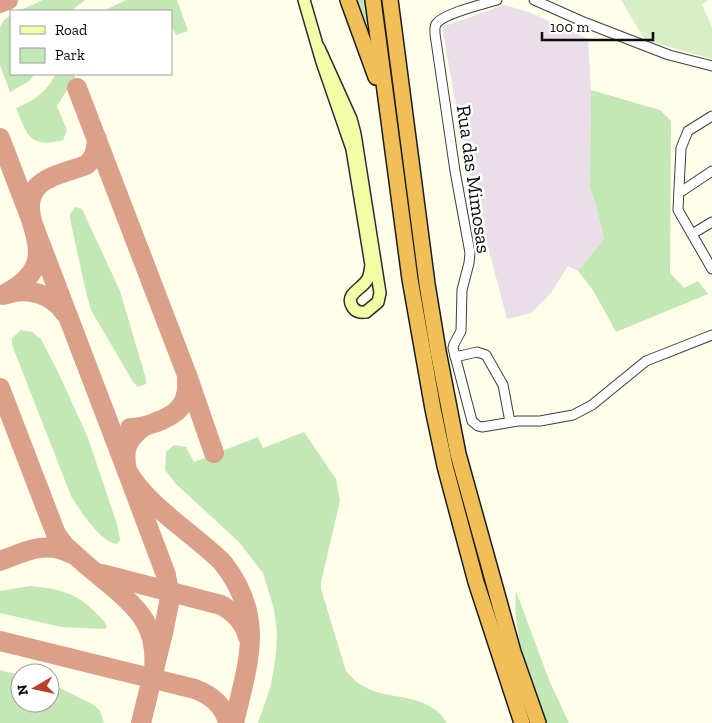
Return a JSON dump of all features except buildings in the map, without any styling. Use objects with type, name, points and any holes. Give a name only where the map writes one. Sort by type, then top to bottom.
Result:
[{"type":"highway","points":[[348,0],[387,112]]},
{"type":"highway","points":[[373,0],[410,279],[431,400],[445,466],[476,582],[522,723]]},
{"type":"highway","points":[[390,0],[427,284],[457,445],[513,652],[538,723]]},
{"type":"street","points":[[304,0],[319,48],[352,149],[370,255],[370,272],[368,278],[352,295],[351,303],[358,312],[366,312],[379,298],[380,286],[355,134],[319,48]]},
{"type":"street","points":[[465,4],[497,0]]},
{"type":"street","points":[[534,0],[586,23],[669,55],[712,66]]},
{"type":"street","name":"Rua das Mimosas","points":[[465,4],[437,22],[435,27],[455,171],[470,253],[462,290],[461,331],[454,344],[472,421],[478,426],[486,427],[510,422]]},
{"type":"street","points":[[712,116],[688,131],[682,148],[678,210],[712,269]]},
{"type":"street","points":[[679,193],[712,171]]},
{"type":"street","points":[[692,234],[712,222]]},
{"type":"street","points":[[358,290],[365,289],[372,292],[375,299],[373,306]]},
{"type":"street","points":[[456,357],[477,352],[486,355],[503,384],[510,422],[540,421],[573,415],[592,405],[646,361],[712,335]]},
{"type":"shaded area","points":[[504,5],[529,12],[588,39],[591,90],[590,187],[604,239],[578,271],[568,266],[550,294],[531,313],[507,319],[467,167],[442,27]]},
{"type":"green space","points":[[43,0],[85,0],[72,10],[21,10]]},
{"type":"green space","points":[[126,0],[177,0],[188,31],[176,35],[172,26],[172,10],[105,10]]},
{"type":"green space","points":[[357,0],[366,0],[370,31]]},
{"type":"green space","points":[[621,0],[709,0],[702,4],[712,28],[712,59],[645,40]]},
{"type":"green space","points":[[10,16],[10,75],[34,75],[29,81],[10,92],[0,65],[0,27],[4,20]]},
{"type":"green space","points":[[55,75],[74,75],[77,85],[67,90],[57,106],[67,130],[63,140],[43,143],[31,138],[23,126],[16,108],[29,102],[48,86]]},
{"type":"green space","points":[[591,90],[660,110],[671,121],[670,273],[684,288],[698,281],[708,294],[616,332],[593,290],[578,271],[604,239],[590,187]]},
{"type":"green space","points":[[75,207],[83,211],[120,291],[146,384],[138,387],[133,382],[91,310],[70,219],[70,214]]},
{"type":"green space","points":[[21,330],[32,332],[41,339],[88,438],[117,524],[120,540],[117,544],[104,538],[98,532],[71,496],[12,345],[12,338]]},
{"type":"green space","points":[[304,432],[336,479],[340,501],[321,589],[346,671],[356,682],[379,693],[426,704],[438,712],[447,723],[258,723],[271,685],[277,633],[274,609],[263,573],[239,542],[176,484],[165,470],[166,452],[174,445],[186,447],[194,462],[258,437],[263,448]]},
{"type":"green space","points":[[30,586],[57,590],[72,595],[87,604],[107,626],[105,629],[61,627],[0,613],[0,591]]},
{"type":"green space","points":[[516,591],[549,680],[569,723],[545,723],[528,675],[519,641],[515,607]]},
{"type":"green space","points":[[0,670],[10,672],[10,713],[60,713],[60,688],[94,705],[100,711],[104,723],[0,723]]},
{"type":"taxiway","points":[[0,3],[8,0]]},
{"type":"taxiway","points":[[77,88],[187,375],[214,453]]},
{"type":"taxiway","points":[[0,138],[127,471],[159,509],[223,563],[236,583],[245,603],[250,641],[248,660],[234,723]]},
{"type":"taxiway","points":[[3,295],[24,281],[34,268],[38,254],[30,213],[31,200],[37,187],[53,176],[86,165],[95,154],[97,139]]},
{"type":"taxiway","points":[[7,294],[23,291],[39,294],[60,306],[65,313]]},
{"type":"taxiway","points":[[130,428],[162,420],[180,408],[186,396],[187,379]]},
{"type":"taxiway","points":[[0,388],[56,534],[64,545],[119,592],[138,611],[150,631],[153,643],[154,671]]},
{"type":"taxiway","points":[[141,723],[170,598],[166,575],[127,471],[125,457],[127,446],[133,436],[143,427]]},
{"type":"taxiway","points":[[0,561],[36,548],[45,547],[63,550],[72,554]]},
{"type":"taxiway","points":[[102,574],[221,605],[238,618],[248,637]]},
{"type":"taxiway","points":[[0,641],[195,689],[216,701],[228,723]]}]
